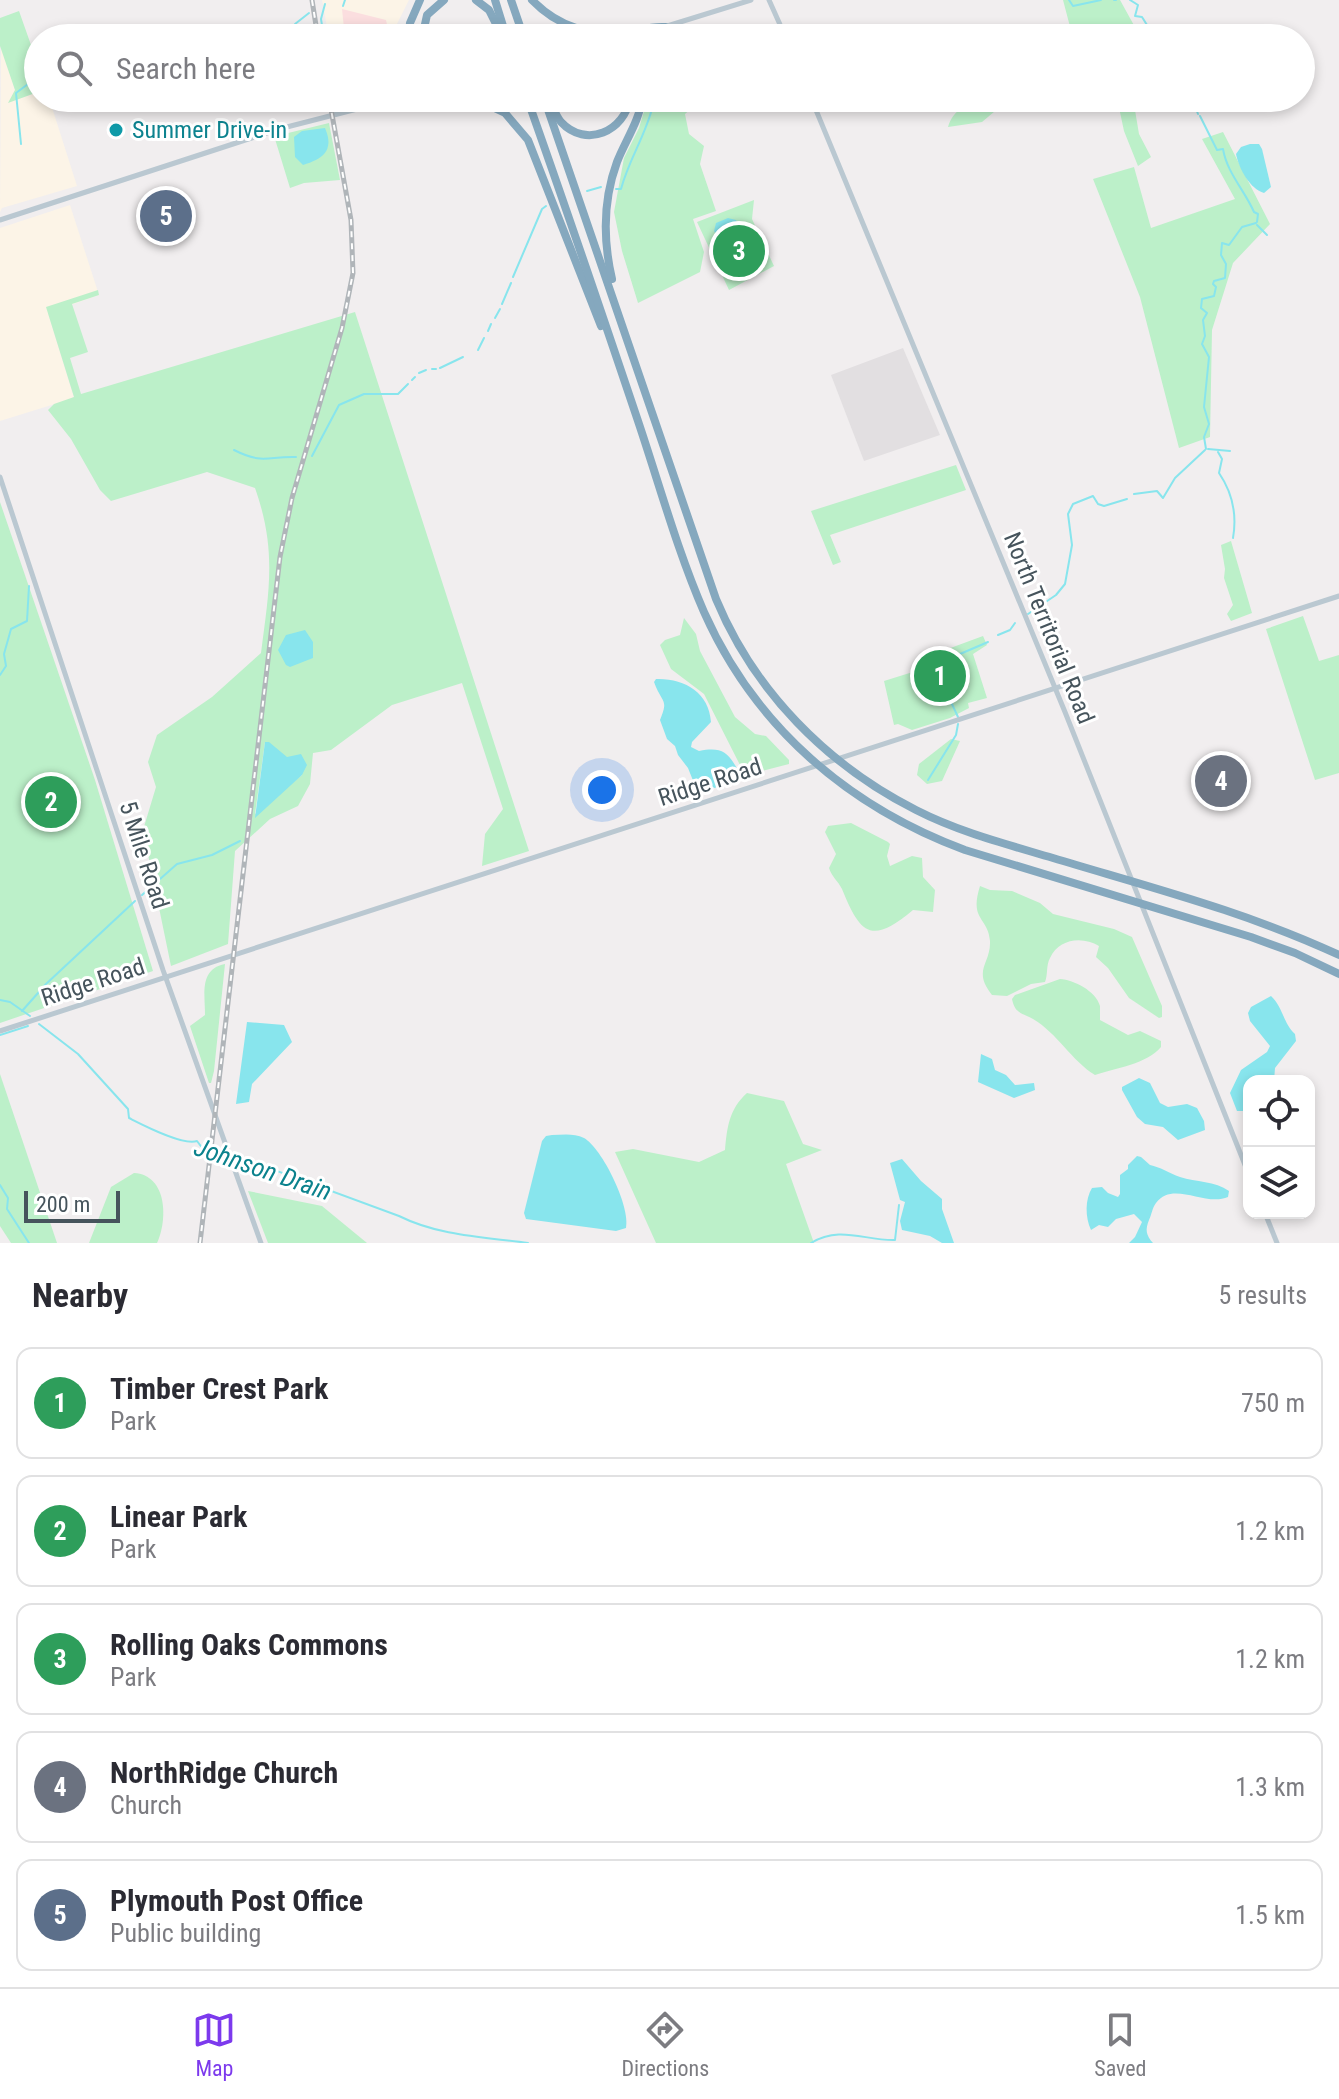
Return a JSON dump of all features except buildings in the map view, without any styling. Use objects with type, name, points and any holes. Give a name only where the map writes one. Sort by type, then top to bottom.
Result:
[{"type":"highway","points":[[410,24],[420,0]]},
{"type":"highway","points":[[425,24],[427,15],[444,0]]},
{"type":"highway","points":[[476,0],[489,10],[497,24]]},
{"type":"highway","points":[[495,0],[501,24]]},
{"type":"highway","points":[[511,0],[519,24]]},
{"type":"highway","points":[[532,0],[552,18],[566,24]]},
{"type":"highway","points":[[503,112],[528,140],[627,389]]},
{"type":"highway","points":[[532,112],[700,602],[737,674],[791,740],[833,779],[886,815],[939,840],[1251,937],[1339,974]]},
{"type":"highway","points":[[552,112],[704,568],[727,624],[769,691],[801,727],[835,757],[902,803],[959,829],[1248,917],[1339,955]]},
{"type":"highway","points":[[555,112],[561,122],[577,132],[593,135],[607,132],[619,123],[626,112]]},
{"type":"highway","points":[[637,368],[612,277],[605,228],[612,180],[639,112]]},
{"type":"street","points":[[675,24],[751,0]]},
{"type":"street","points":[[769,0],[780,24]]},
{"type":"street","points":[[0,220],[279,129],[345,112]]},
{"type":"street","name":"North Territorial Road","points":[[817,112],[1055,688],[1243,1160]]},
{"type":"street","name":"5 Mile Road","points":[[0,477],[166,977],[261,1243]]},
{"type":"street","name":"Ridge Road","points":[[0,1031],[1339,596]]},
{"type":"street","points":[[1267,1219],[1277,1243]]},
{"type":"shaded area","points":[[322,0],[409,0],[397,24],[326,24]]},
{"type":"shaded area","points":[[342,9],[386,20],[387,24],[344,24]]},
{"type":"shaded area","points":[[1,45],[15,90],[9,102],[24,97],[24,112],[53,112],[77,186],[2,208],[0,212]]},
{"type":"shaded area","points":[[70,205],[99,295],[48,313],[74,398],[0,421],[0,228]]},
{"type":"shaded area","points":[[903,348],[940,435],[864,461],[831,375]]},
{"type":"green space","points":[[1063,0],[1120,0],[1133,24],[1069,24]]},
{"type":"green space","points":[[19,11],[24,25],[24,97],[8,103],[15,90],[0,46],[0,18]]},
{"type":"green space","points":[[644,112],[687,112],[685,114],[689,134],[704,146],[700,164],[716,211],[693,219],[704,252],[700,272],[638,303],[614,212],[624,158]]},
{"type":"green space","points":[[994,112],[982,122],[948,127],[955,114]]},
{"type":"green space","points":[[1120,112],[1135,112],[1139,134],[1151,157],[1138,166]]},
{"type":"green space","points":[[329,123],[340,180],[304,183],[290,188],[275,139],[280,135]]},
{"type":"green space","points":[[1223,132],[1270,224],[1233,263],[1212,330],[1210,437],[1179,448],[1140,297],[1093,179],[1134,167],[1151,228],[1235,199],[1202,139]]},
{"type":"green space","points":[[754,200],[752,219],[774,266],[729,290],[697,222]]},
{"type":"green space","points":[[98,290],[99,295],[72,304],[88,352],[70,358],[81,394],[355,312],[529,851],[482,866],[485,834],[503,809],[462,683],[392,705],[331,750],[313,753],[310,784],[298,806],[270,819],[235,851],[228,944],[171,966],[143,830],[156,787],[148,762],[157,735],[212,697],[261,653],[269,570],[266,531],[255,488],[207,472],[111,501],[100,490],[71,439],[48,410],[54,404],[74,397],[46,307]],"holes":[[[265,742],[287,758],[297,757],[302,775],[255,814]]]},
{"type":"green space","points":[[956,465],[966,490],[830,535],[841,562],[833,565],[811,511]]},
{"type":"green space","points":[[0,502],[95,780],[153,971],[0,1023]]},
{"type":"green space","points":[[1231,541],[1252,613],[1231,621],[1227,614],[1233,605],[1224,578],[1221,545]]},
{"type":"green space","points":[[1303,616],[1319,661],[1339,655],[1339,773],[1315,780],[1266,629]]},
{"type":"green space","points":[[684,618],[696,634],[700,651],[735,717],[755,734],[766,736],[789,760],[789,764],[747,775],[741,767],[704,694],[671,669],[660,645],[680,635]]},
{"type":"green space","points":[[983,636],[987,645],[973,654],[987,698],[968,703],[969,708],[950,718],[912,730],[894,725],[884,681],[916,671],[926,657]]},
{"type":"green space","points":[[951,739],[960,741],[942,781],[927,784],[917,775],[919,764]]},
{"type":"green space","points":[[851,823],[890,844],[887,856],[890,866],[912,856],[922,858],[923,877],[935,890],[933,912],[913,910],[878,931],[862,925],[829,868],[836,854],[825,832],[828,826]]},
{"type":"green space","points":[[980,886],[990,890],[1012,891],[1040,903],[1053,914],[1114,929],[1132,937],[1162,1006],[1162,1017],[1129,998],[1108,968],[1096,957],[1099,946],[1079,940],[1065,943],[1054,951],[1045,982],[1031,984],[1007,996],[992,995],[983,979],[990,941],[978,912]]},
{"type":"green space","points":[[225,964],[214,1071],[209,1083],[190,1026],[205,1015],[207,977],[211,971]]},
{"type":"green space","points":[[1060,979],[1078,984],[1094,996],[1100,1006],[1100,1020],[1128,1035],[1140,1031],[1161,1041],[1161,1047],[1148,1058],[1095,1075],[1050,1032],[1013,1004],[1015,995]]},
{"type":"green space","points":[[0,1074],[57,1243],[11,1243],[0,1226]]},
{"type":"green space","points":[[747,1093],[784,1101],[803,1144],[822,1150],[786,1164],[814,1243],[656,1243],[615,1152],[633,1149],[699,1162],[725,1150],[733,1112]]},
{"type":"green space","points":[[134,1173],[153,1181],[159,1190],[163,1222],[157,1243],[89,1243],[111,1187]]},
{"type":"green space","points":[[248,1191],[322,1206],[367,1243],[268,1243]]},
{"type":"water","points":[[325,128],[328,143],[325,153],[303,165],[295,157],[294,137],[302,131]]},
{"type":"water","points":[[1259,144],[1262,149],[1271,187],[1264,193],[1250,183],[1237,160],[1236,154],[1241,147]]},
{"type":"water","points":[[728,218],[736,220],[745,240],[735,252],[723,244],[714,231],[716,223]]},
{"type":"water","points":[[305,630],[313,642],[313,658],[290,667],[278,650],[286,635]]},
{"type":"water","points":[[656,679],[685,684],[706,702],[711,722],[691,747],[699,751],[718,750],[727,755],[738,770],[730,784],[702,791],[696,788],[675,746],[667,739],[660,720],[664,704],[654,682]]},
{"type":"water","points":[[265,742],[287,757],[301,754],[307,765],[302,775],[255,818]]},
{"type":"water","points":[[1271,996],[1295,1034],[1296,1041],[1275,1068],[1274,1075],[1243,1075],[1243,1111],[1237,1111],[1230,1093],[1241,1070],[1267,1052],[1270,1046],[1250,1021],[1248,1013],[1251,1007]]},
{"type":"water","points":[[247,1022],[284,1025],[292,1042],[252,1084],[249,1102],[236,1104]]},
{"type":"water","points":[[981,1054],[992,1059],[995,1070],[1006,1075],[1015,1085],[1034,1083],[1035,1090],[1014,1098],[978,1082]]},
{"type":"water","points":[[1139,1078],[1150,1083],[1160,1103],[1168,1107],[1187,1104],[1197,1108],[1205,1130],[1178,1140],[1163,1127],[1145,1124],[1137,1117],[1122,1090],[1122,1087]]},
{"type":"water","points":[[552,1135],[580,1136],[599,1153],[620,1193],[626,1228],[616,1231],[526,1219],[524,1213],[542,1141]]},
{"type":"water","points":[[1137,1156],[1180,1177],[1224,1188],[1229,1191],[1228,1197],[1209,1199],[1171,1194],[1163,1197],[1155,1205],[1147,1227],[1153,1243],[1129,1243],[1142,1222],[1134,1214],[1116,1219],[1108,1227],[1099,1225],[1091,1230],[1087,1208],[1092,1188],[1102,1187],[1118,1197],[1120,1175]]},
{"type":"water","points":[[902,1159],[942,1199],[942,1209],[954,1243],[942,1243],[930,1236],[902,1230],[900,1221],[905,1202],[900,1200],[890,1163]]},
{"type":"waterway","points":[[343,6],[345,0]]},
{"type":"waterway","points":[[1069,0],[1073,6],[1101,0]]},
{"type":"waterway","points":[[1130,0],[1138,5],[1135,16],[1142,17],[1146,24]]},
{"type":"waterway","points":[[322,24],[325,4]]},
{"type":"waterway","points":[[295,24],[309,13]]},
{"type":"waterway","points":[[21,144],[16,93],[24,87]]},
{"type":"waterway","points":[[616,189],[621,189],[651,112]]},
{"type":"waterway","points":[[1200,116],[1217,150],[1223,149],[1232,174],[1258,214],[1257,222]]},
{"type":"waterway","points":[[587,191],[601,187]]},
{"type":"waterway","points":[[513,277],[546,206]]},
{"type":"waterway","points":[[1206,449],[1204,437],[1209,424],[1204,407],[1209,357],[1202,344],[1205,336],[1203,320],[1207,313],[1201,308],[1202,299],[1214,296],[1214,281],[1225,278],[1222,243],[1229,245],[1242,227],[1256,223]]},
{"type":"waterway","points":[[1257,225],[1267,235]]},
{"type":"waterway","points":[[502,304],[511,283]]},
{"type":"waterway","points":[[495,318],[500,309]]},
{"type":"waterway","points":[[488,331],[491,324]]},
{"type":"waterway","points":[[478,350],[484,338]]},
{"type":"waterway","points":[[440,368],[463,357]]},
{"type":"waterway","points":[[419,373],[426,370]]},
{"type":"waterway","points":[[412,380],[415,377]]},
{"type":"waterway","points":[[312,456],[339,405],[364,394],[398,394],[408,384]]},
{"type":"waterway","points":[[1208,449],[1230,451]]},
{"type":"waterway","points":[[234,450],[259,459],[296,457]]},
{"type":"waterway","points":[[1134,494],[1157,491],[1163,498],[1175,478],[1205,450]]},
{"type":"waterway","points":[[1218,452],[1222,459],[1219,473],[1232,504],[1233,538]]},
{"type":"waterway","points":[[1028,614],[1056,595],[1065,584],[1072,545],[1068,514],[1073,504],[1093,496],[1098,504],[1104,506],[1127,499]]},
{"type":"waterway","points":[[0,675],[6,666],[4,654],[11,629],[27,621],[29,586]]},
{"type":"waterway","points":[[998,635],[1010,630],[1015,623]]},
{"type":"waterway","points":[[958,717],[951,702],[934,688],[934,674],[939,663],[988,642]]},
{"type":"waterway","points":[[928,780],[956,735],[958,724]]},
{"type":"waterway","points":[[142,895],[177,864],[212,855],[240,841]]},
{"type":"waterway","points":[[22,1011],[46,984],[135,901]]},
{"type":"waterway","name":"Johnson Drain","points":[[0,1000],[10,1002],[30,1016]]},
{"type":"waterway","name":"Johnson Drain","points":[[39,1024],[78,1054],[128,1109],[129,1118],[173,1138],[197,1141],[203,1149],[225,1152]]},
{"type":"waterway","points":[[0,1035],[28,1026]]},
{"type":"waterway","name":"Johnson Drain","points":[[231,1154],[430,1228],[528,1243]]},
{"type":"waterway","points":[[0,1185],[8,1198],[7,1209],[29,1243]]},
{"type":"waterway","points":[[811,1243],[842,1234],[895,1240],[899,1205]]},
{"type":"railway","points":[[312,0],[316,24]]},
{"type":"railway","points":[[200,1243],[280,557],[292,498],[342,328],[353,273],[351,220],[332,112]]},
{"type":"place","name":"Summer Drive-in","points":[[116,130]]},
{"type":"place","name":"Plymouth Post Office","points":[[166,216]]},
{"type":"place","name":"Rolling Oaks Commons","points":[[739,251]]},
{"type":"place","name":"Timber Crest Park","points":[[940,676]]},
{"type":"place","name":"NorthRidge Church","points":[[1221,781]]},
{"type":"place","name":"Linear Park","points":[[51,802]]}]
